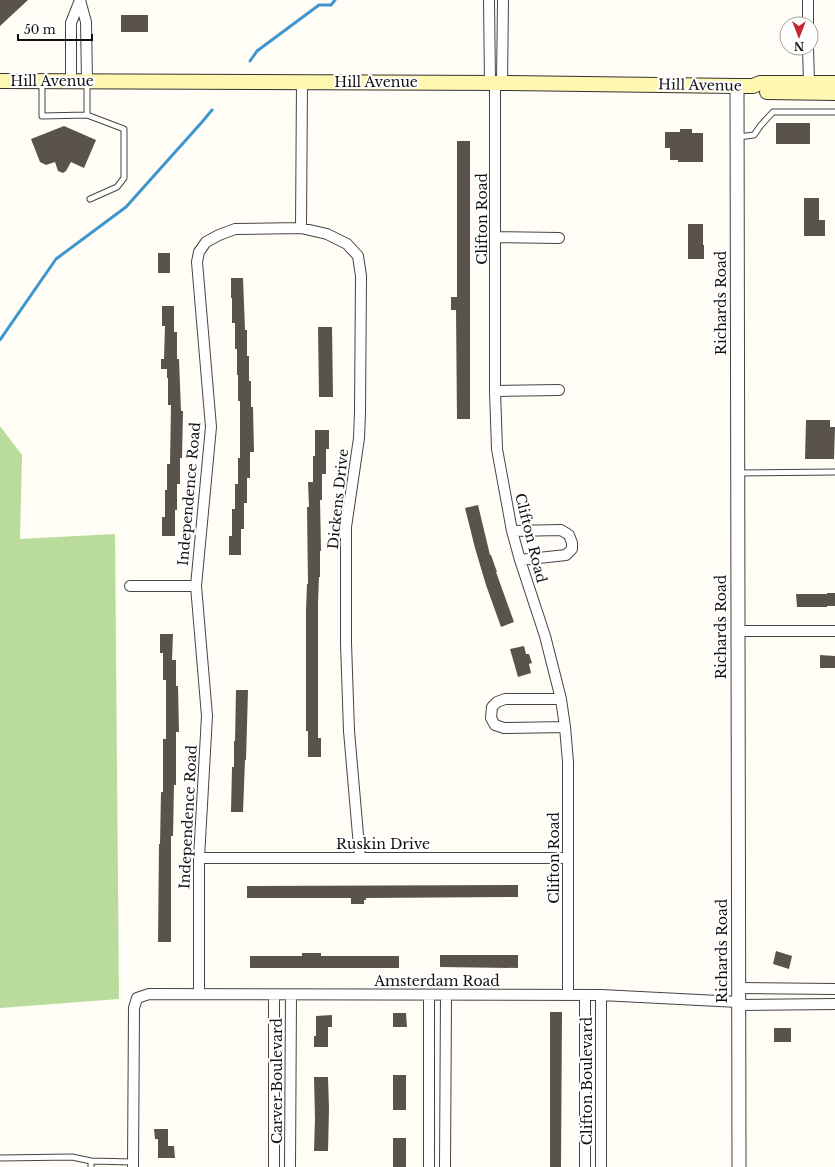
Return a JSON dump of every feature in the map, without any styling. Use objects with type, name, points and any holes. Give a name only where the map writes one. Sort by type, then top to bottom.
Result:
[{"type":"main road","name":"Hill Avenue","points":[[0,81],[496,83],[737,86],[752,86],[760,83],[835,83]]},
{"type":"main road","name":"Hill Avenue","points":[[752,86],[760,92],[835,92]]},
{"type":"street","points":[[71,81],[71,23],[80,0]]},
{"type":"street","points":[[80,0],[86,22],[88,81]]},
{"type":"street","points":[[490,0],[496,83]]},
{"type":"street","points":[[496,83],[503,0]]},
{"type":"street","points":[[808,0],[808,16]]},
{"type":"street","points":[[808,56],[809,82]]},
{"type":"street","points":[[301,228],[302,82]]},
{"type":"street","name":"Clifton Road","points":[[496,83],[495,391],[497,449],[512,531],[545,636],[561,699],[565,727],[568,770],[568,995]]},
{"type":"street","name":"Richards Road","points":[[737,86],[738,1167]]},
{"type":"street","name":"Independence Road","points":[[199,993],[199,858],[207,716],[196,586],[211,427],[197,262],[199,252],[206,242],[235,229],[301,228]]},
{"type":"street","name":"Dickens Drive","points":[[301,228],[327,234],[347,244],[358,256],[361,276],[360,412],[346,527],[346,619],[349,731],[360,858]]},
{"type":"street","points":[[496,236],[559,238]]},
{"type":"street","points":[[495,391],[559,390]]},
{"type":"street","points":[[512,531],[561,530],[569,535],[572,543],[572,549],[566,555],[520,560]]},
{"type":"street","points":[[130,586],[196,586]]},
{"type":"street","points":[[737,631],[835,631]]},
{"type":"street","points":[[561,699],[505,699],[497,702],[492,707],[491,718],[495,725],[504,728],[565,727]]},
{"type":"street","name":"Ruskin Drive","points":[[199,858],[568,858]]},
{"type":"street","points":[[738,988],[835,989]]},
{"type":"street","name":"Amsterdam Road","points":[[133,1165],[133,1016],[137,998],[149,994],[601,995],[738,1004],[835,1004]]},
{"type":"street","name":"Carver Boulevard","points":[[274,994],[274,1167]]},
{"type":"street","name":"Carver Boulevard","points":[[290,1167],[291,994]]},
{"type":"street","points":[[429,994],[429,1167]]},
{"type":"street","points":[[445,1167],[446,995]]},
{"type":"street","name":"Clifton Boulevard","points":[[585,995],[585,1167]]},
{"type":"street","name":"Clifton Boulevard","points":[[601,995],[601,1167]]},
{"type":"lane","points":[[42,81],[42,116],[87,115],[124,128],[124,178],[117,188],[90,200]]},
{"type":"lane","points":[[87,115],[88,81]]},
{"type":"lane","points":[[737,137],[754,135],[773,112],[835,112]]},
{"type":"lane","points":[[737,473],[835,472]]},
{"type":"lane","points":[[0,1158],[72,1157],[91,1164],[133,1165]]},
{"type":"green space","points":[[0,426],[22,455],[20,539],[115,534],[119,999],[0,1008]]},
{"type":"building","points":[[0,0],[28,0],[0,26]]},
{"type":"building","points":[[121,15],[148,15],[148,32],[121,32]]},
{"type":"building","points":[[776,123],[810,123],[810,144],[776,144]]},
{"type":"building","points":[[64,126],[96,140],[84,168],[71,162],[66,171],[63,173],[58,171],[55,162],[46,165],[40,162],[31,139]]},
{"type":"building","points":[[680,129],[692,129],[692,133],[703,133],[703,162],[678,162],[678,160],[670,160],[670,148],[665,148],[665,132],[680,132]]},
{"type":"building","points":[[457,141],[470,141],[470,419],[457,419],[456,310],[451,310],[451,297],[457,297]]},
{"type":"building","points":[[804,198],[819,198],[819,220],[825,220],[825,236],[804,236]]},
{"type":"building","points":[[688,224],[703,224],[704,259],[688,259]]},
{"type":"building","points":[[158,253],[170,253],[170,273],[158,273]]},
{"type":"building","points":[[231,278],[243,278],[245,330],[247,330],[247,356],[249,356],[249,381],[251,381],[251,407],[253,407],[254,452],[250,452],[250,478],[247,478],[247,503],[244,503],[244,529],[241,529],[241,555],[229,555],[229,536],[232,536],[232,509],[235,509],[235,484],[238,484],[238,458],[240,458],[240,401],[238,401],[235,323],[232,323]]},
{"type":"building","points":[[162,306],[174,306],[174,332],[177,332],[177,359],[179,359],[181,411],[183,411],[182,458],[180,458],[180,484],[177,484],[175,536],[162,536],[162,517],[165,517],[165,490],[167,490],[167,464],[170,464],[171,405],[168,405],[167,369],[161,369],[161,359],[164,359],[165,326],[162,326]]},
{"type":"building","points":[[318,327],[332,327],[333,397],[319,397]]},
{"type":"building","points":[[806,420],[830,420],[830,427],[835,427],[834,459],[805,459]]},
{"type":"building","points":[[315,430],[329,430],[329,449],[326,449],[326,474],[322,474],[322,500],[320,500],[321,551],[318,603],[318,738],[321,738],[321,757],[308,757],[308,731],[306,731],[306,610],[308,584],[307,507],[309,507],[308,482],[313,482]]},
{"type":"building","points":[[478,505],[490,555],[514,622],[501,627],[486,585],[465,508]]},
{"type":"building","points":[[835,593],[835,606],[797,607],[796,594]]},
{"type":"building","points":[[160,634],[173,634],[172,660],[176,660],[176,686],[178,686],[179,732],[176,732],[176,785],[174,785],[173,836],[171,836],[171,942],[158,942],[159,844],[161,792],[163,792],[163,739],[166,739],[166,680],[163,680],[163,653],[160,653]]},
{"type":"building","points":[[524,646],[526,654],[529,654],[532,663],[529,664],[531,673],[518,677],[510,649]]},
{"type":"building","points":[[820,655],[835,656],[835,668],[820,668]]},
{"type":"building","points":[[236,690],[248,690],[243,812],[231,812]]},
{"type":"building","points":[[518,885],[518,897],[366,898],[366,900],[364,900],[364,904],[351,904],[351,898],[247,898],[247,886]]},
{"type":"building","points":[[776,951],[792,956],[789,969],[773,964]]},
{"type":"building","points":[[302,953],[321,953],[321,956],[399,956],[399,968],[250,968],[250,956],[302,956]]},
{"type":"building","points":[[440,955],[518,955],[518,968],[440,967]]},
{"type":"building","points":[[550,1012],[562,1012],[561,1167],[550,1167]]},
{"type":"building","points":[[393,1013],[406,1013],[407,1027],[393,1027]]},
{"type":"building","points":[[332,1015],[332,1027],[328,1027],[328,1047],[314,1047],[314,1036],[316,1036],[316,1016]]},
{"type":"building","points":[[774,1028],[791,1028],[791,1042],[774,1042]]},
{"type":"building","points":[[393,1075],[406,1075],[406,1110],[393,1110]]},
{"type":"building","points":[[314,1077],[328,1077],[328,1151],[314,1151]]},
{"type":"building","points":[[154,1129],[168,1129],[168,1146],[174,1146],[175,1158],[158,1158],[158,1139],[155,1139]]},
{"type":"building","points":[[393,1138],[406,1138],[406,1167],[393,1167]]},
{"type":"waterway","points":[[250,61],[257,51],[319,5],[331,5],[335,0]]},
{"type":"waterway","points":[[0,340],[56,259],[126,207],[212,110]]}]
